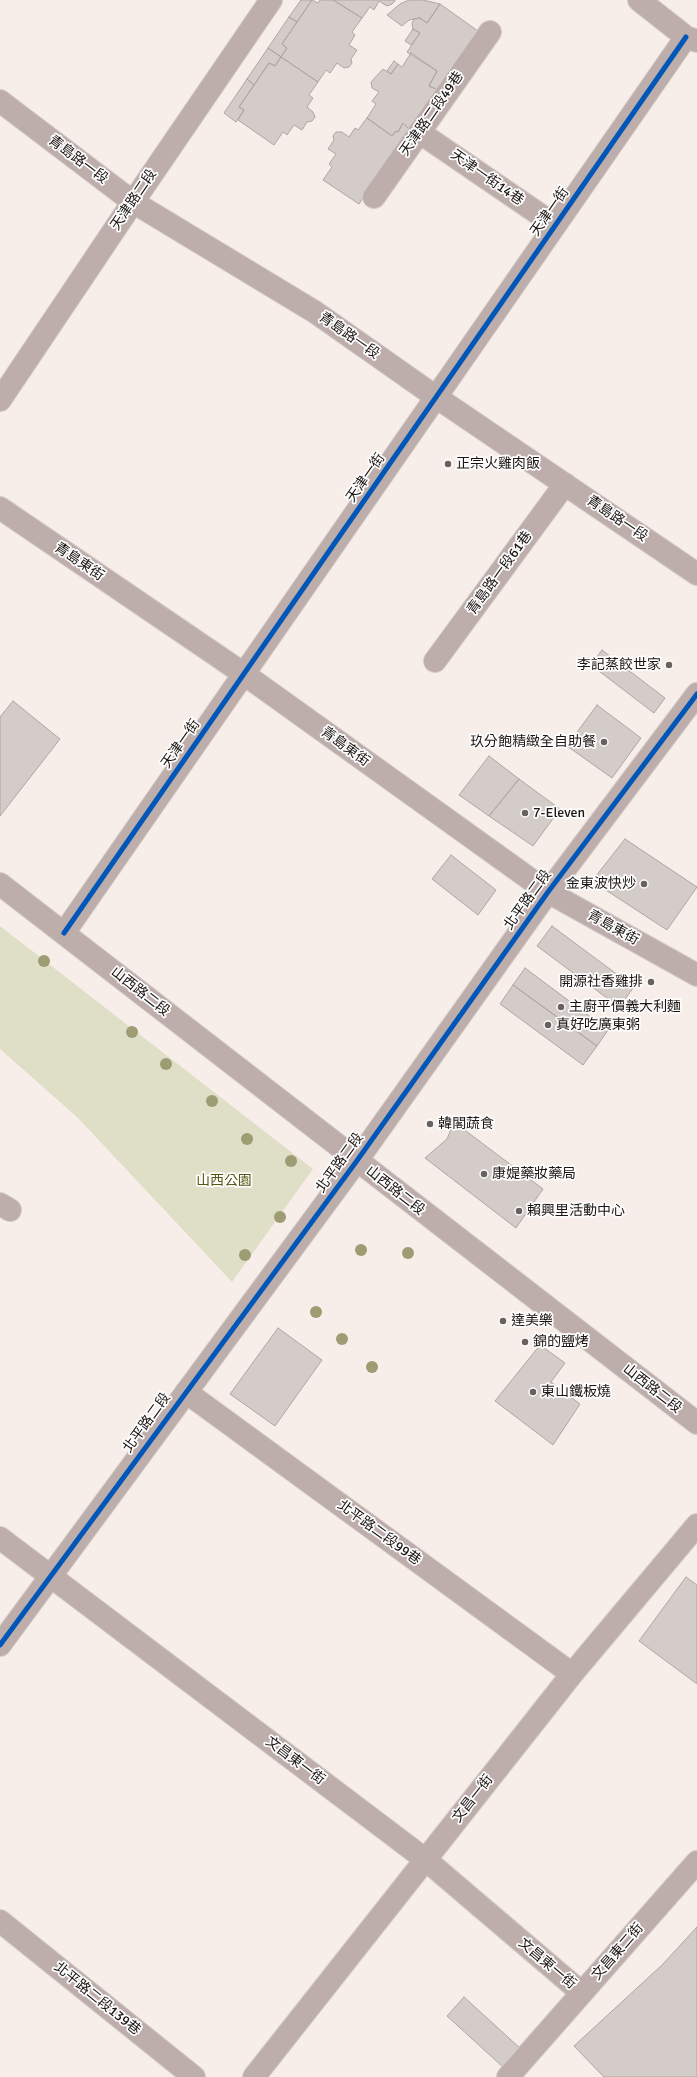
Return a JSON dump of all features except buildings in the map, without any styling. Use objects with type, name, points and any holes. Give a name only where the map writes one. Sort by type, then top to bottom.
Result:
[{"type":"street","name":"天津路二段","points":[[0,400],[271,0]]},
{"type":"street","points":[[639,0],[692,39]]},
{"type":"street","name":"天津路二段49巷","points":[[374,197],[490,32]]},
{"type":"street","name":"天津一街","points":[[64,932],[555,225],[692,39]]},
{"type":"street","name":"青島路一段","points":[[0,102],[133,202],[315,312],[436,397],[697,574]]},
{"type":"street","name":"天津一街14巷","points":[[419,132],[555,225]]},
{"type":"street","name":"青島路一段61巷","points":[[435,661],[565,484]]},
{"type":"street","name":"青島東街","points":[[0,508],[244,674],[548,892],[697,975]]},
{"type":"street","name":"北平路二段","points":[[0,1645],[49,1576],[356,1162],[548,892],[697,694]]},
{"type":"street","name":"山西路二段","points":[[0,884],[64,932],[356,1162],[697,1423]]},
{"type":"street","name":"北平路二段99巷","points":[[186,1392],[572,1674]]},
{"type":"street","name":"文昌一街","points":[[254,2077],[572,1674],[697,1525]]},
{"type":"street","name":"文昌東一街","points":[[0,1538],[426,1860],[582,1993]]},
{"type":"street","name":"文昌東二街","points":[[508,2077],[697,1862]]},
{"type":"street","name":"北平路二段139巷","points":[[0,1921],[194,2077]]},
{"type":"green space","name":"山西公園","points":[[0,926],[313,1169],[232,1282],[78,1118],[0,1049]]},
{"type":"cycle path","points":[[64,933],[686,37]]},
{"type":"cycle path","points":[[0,1645],[356,1162],[548,892],[697,694]]},
{"type":"place","name":"正宗火雞肉飯","points":[[448,464]]},
{"type":"place","name":"李記蒸餃世家","points":[[669,665]]},
{"type":"place","name":"玖分飽精緻全自助餐","points":[[604,742]]},
{"type":"place","name":"7-Eleven","points":[[525,813]]},
{"type":"place","name":"金東波快炒","points":[[644,884]]},
{"type":"place","name":"開源社香雞排","points":[[651,982]]},
{"type":"place","name":"主廚平價義大利麵","points":[[561,1007]]},
{"type":"place","name":"真好吃廣東粥","points":[[548,1025]]},
{"type":"place","name":"韓閣蔬食","points":[[430,1124]]},
{"type":"place","name":"康媞藥妝藥局","points":[[484,1174]]},
{"type":"place","name":"賴興里活動中心","points":[[519,1211]]},
{"type":"place","name":"達美樂","points":[[503,1321]]},
{"type":"place","name":"錦的鹽烤","points":[[525,1342]]},
{"type":"place","name":"東山鐵板燒","points":[[533,1392]]}]
